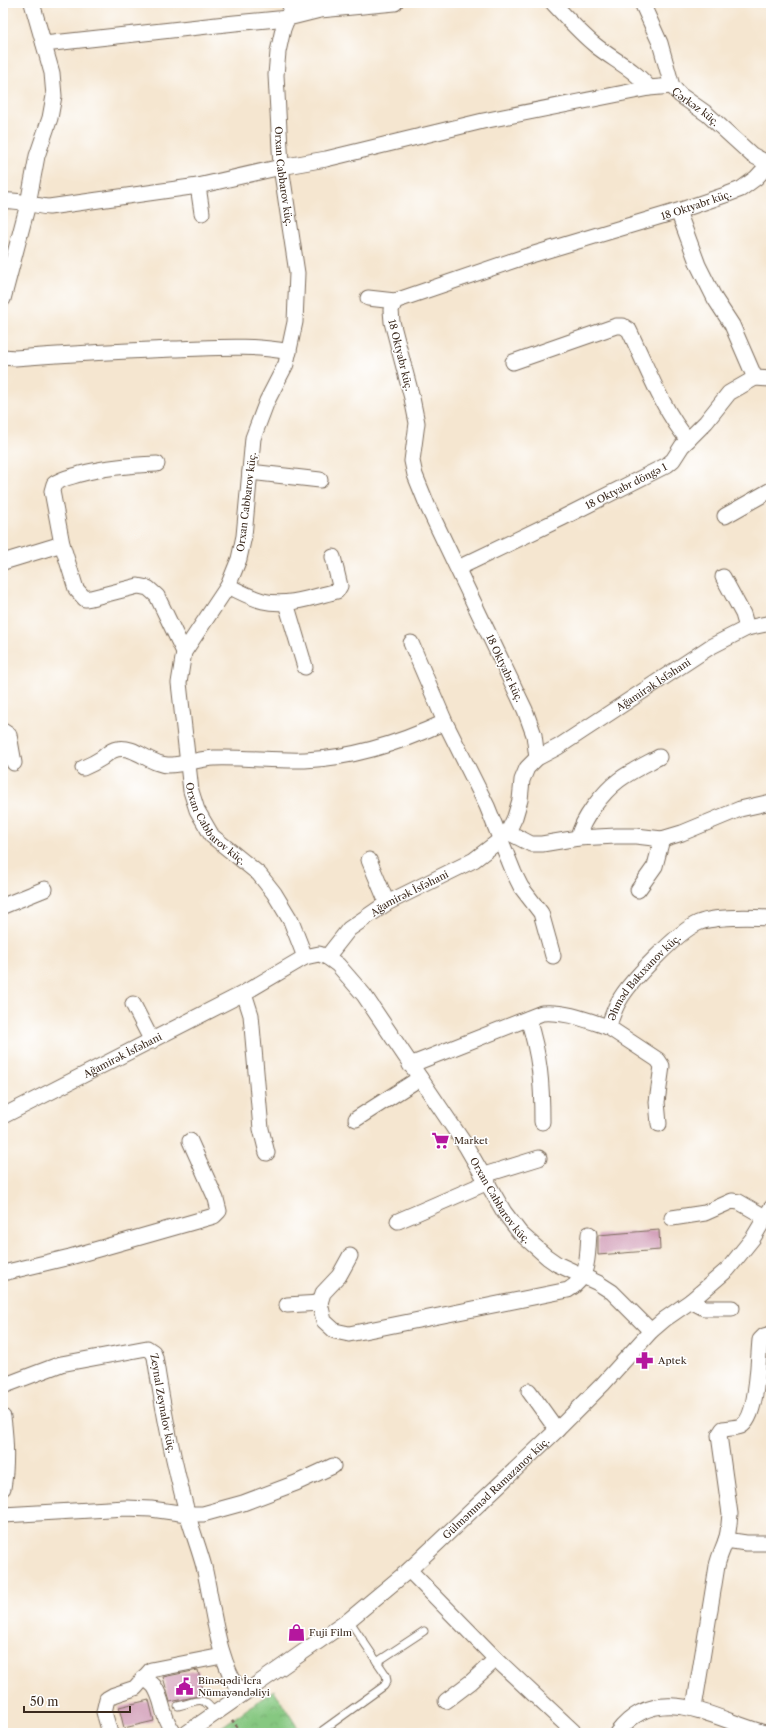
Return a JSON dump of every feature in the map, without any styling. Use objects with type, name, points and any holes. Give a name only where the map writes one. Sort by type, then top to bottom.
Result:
[{"type":"street","points":[[3,299],[28,204],[37,156],[50,118],[54,96],[52,73],[32,3]]},
{"type":"street","name":"Orxan Cabbarov küç.","points":[[293,3],[278,52],[276,75],[281,167],[296,273],[295,322],[286,364],[267,401],[253,438],[244,536],[240,559],[228,586],[184,652],[179,683],[190,791],[203,821],[212,836],[259,874],[274,893],[291,922],[305,957]]},
{"type":"street","points":[[44,44],[288,18],[320,10],[395,3]]},
{"type":"street","points":[[553,3],[578,30],[596,46],[637,74],[648,88]]},
{"type":"street","name":"Çərkəz küç.","points":[[642,3],[660,43],[672,86],[680,95],[707,114],[742,147],[752,155],[770,165]]},
{"type":"street","points":[[3,201],[19,201],[28,204],[50,207],[198,186],[281,167],[326,159],[483,121],[648,88],[672,86]]},
{"type":"street","name":"18 Oktyabr küç.","points":[[537,758],[534,735],[525,710],[428,507],[415,475],[412,461],[417,423],[392,322],[391,310],[395,301],[521,258],[678,211],[741,189],[770,165]]},
{"type":"street","points":[[198,186],[202,213]]},
{"type":"street","points":[[678,211],[698,265],[715,299],[732,325],[755,378],[771,379]]},
{"type":"street","points":[[368,298],[395,301]]},
{"type":"street","points":[[514,362],[616,326],[623,326],[630,330],[667,408],[678,428],[688,440]]},
{"type":"street","points":[[3,357],[15,358],[242,346],[272,348],[289,352]]},
{"type":"street","name":"18 Oktyabr döngə 1","points":[[458,568],[668,465],[729,393],[755,378]]},
{"type":"street","points":[[157,464],[127,465],[94,470],[59,480],[54,484],[52,491],[62,544],[76,589],[80,594],[86,599],[138,586],[148,588],[157,596],[184,652]]},
{"type":"street","points":[[250,472],[320,480]]},
{"type":"street","points":[[725,516],[771,490]]},
{"type":"street","points":[[3,562],[62,544]]},
{"type":"street","points":[[228,586],[262,601],[286,603],[337,591],[340,586],[333,557]]},
{"type":"street","points":[[723,577],[743,614],[747,628]]},
{"type":"street","points":[[286,603],[305,667]]},
{"type":"street","name":"Ağamirək İsfəhani","points":[[3,1116],[244,993],[305,957],[319,954],[327,957],[349,929],[387,903],[474,860],[504,836],[515,817],[520,800],[522,780],[528,768],[537,758],[558,747],[710,647],[747,628],[771,623]]},
{"type":"street","points":[[411,644],[445,722],[487,806],[504,836],[521,886],[540,913],[552,956]]},
{"type":"street","points":[[83,768],[118,748],[128,749],[151,761],[166,765],[215,758],[306,760],[339,756],[384,745],[428,730],[445,722]]},
{"type":"street","points":[[3,731],[9,735],[14,763]]},
{"type":"street","points":[[578,838],[586,817],[611,788],[619,780],[660,756]]},
{"type":"street","points":[[504,836],[531,844],[554,843],[578,838],[636,836],[662,839],[682,833],[740,809],[771,802]]},
{"type":"street","points":[[638,890],[655,866],[662,839]]},
{"type":"street","points":[[369,860],[387,903]]},
{"type":"street","points":[[3,906],[45,889]]},
{"type":"street","name":"Əhməd Bakıxanov küç.","points":[[410,1065],[542,1013],[553,1012],[568,1014],[608,1027],[619,1000],[640,974],[686,929],[700,922],[716,919],[771,918]]},
{"type":"street","name":"Orxan Cabbarov küç.","points":[[327,957],[351,979],[364,995],[466,1146],[504,1212],[520,1234],[547,1257],[583,1277],[598,1283],[612,1292],[651,1331]]},
{"type":"street","points":[[244,993],[248,1001],[251,1015],[261,1129],[268,1153]]},
{"type":"street","points":[[133,1004],[152,1041]]},
{"type":"street","points":[[528,1019],[536,1045],[542,1089],[542,1122]]},
{"type":"street","points":[[608,1027],[658,1060],[662,1066],[657,1102],[660,1124]]},
{"type":"street","points":[[356,1119],[420,1078]]},
{"type":"street","points":[[3,1274],[70,1258],[214,1216],[219,1211],[216,1199],[190,1141]]},
{"type":"street","points":[[398,1221],[486,1179],[539,1158]]},
{"type":"street","points":[[672,1218],[704,1213],[732,1201],[739,1202],[768,1213]]},
{"type":"street","name":"Gülməmməd Ramazanov küç.","points":[[187,1733],[349,1620],[409,1570],[557,1430],[603,1384],[651,1331],[691,1301],[728,1269],[752,1238],[768,1213]]},
{"type":"street","points":[[350,1256],[339,1276],[323,1293],[320,1303],[324,1321],[335,1331],[349,1334],[568,1290],[575,1286],[583,1277],[589,1234]]},
{"type":"street","points":[[691,1301],[704,1308],[732,1308]]},
{"type":"street","points":[[287,1306],[320,1303]]},
{"type":"street","points":[[694,1708],[717,1566],[720,1551],[726,1540],[730,1514],[719,1435],[723,1430],[742,1425],[748,1420],[754,1407],[760,1340],[764,1336],[771,1334]]},
{"type":"street","name":"Zeynal Zeynalov küç.","points":[[3,1386],[61,1364],[147,1348],[153,1352],[173,1458],[187,1514],[201,1556],[222,1656],[232,1680],[241,1694]]},
{"type":"street","points":[[529,1390],[557,1430]]},
{"type":"street","points":[[3,1417],[6,1440],[5,1477],[3,1488]]},
{"type":"street","points":[[3,1515],[126,1508],[158,1509],[187,1514],[203,1514],[243,1503],[333,1466]]},
{"type":"street","points":[[726,1540],[746,1543],[771,1543]]},
{"type":"street","points":[[409,1570],[496,1659],[575,1733]]},
{"type":"street","points":[[110,1733],[104,1712],[107,1699],[135,1688],[150,1670],[222,1656]]},
{"type":"street","points":[[446,1702],[496,1659]]},
{"type":"street","points":[[144,1677],[153,1686],[159,1696],[164,1716],[174,1733]]},
{"type":"street","points":[[618,1733],[630,1719],[648,1710],[674,1705],[694,1708],[765,1733]]},
{"type":"lane","points":[[323,1730],[384,1686],[387,1681],[386,1676],[349,1620]]},
{"type":"lane","points":[[377,1662],[424,1631]]},
{"type":"lane","points":[[178,1706],[202,1700],[207,1702],[215,1713]]},
{"type":"path","points":[[232,1720],[242,1733]]},
{"type":"green space","points":[[274,1690],[301,1733],[213,1733]]},
{"type":"building","points":[[659,1230],[660,1250],[598,1255],[598,1235]]},
{"type":"building","points":[[198,1670],[203,1695],[170,1702],[163,1677]]},
{"type":"building","points":[[149,1700],[154,1721],[124,1728],[119,1707]]},
{"type":"place","name":"Market","points":[[441,1140]]},
{"type":"place","name":"Aptek","points":[[645,1360]]},
{"type":"place","name":"Fuji Film","points":[[296,1632]]},
{"type":"place","name":"Binəqədi İcra Nümayəndəliyi","points":[[185,1686]]}]
